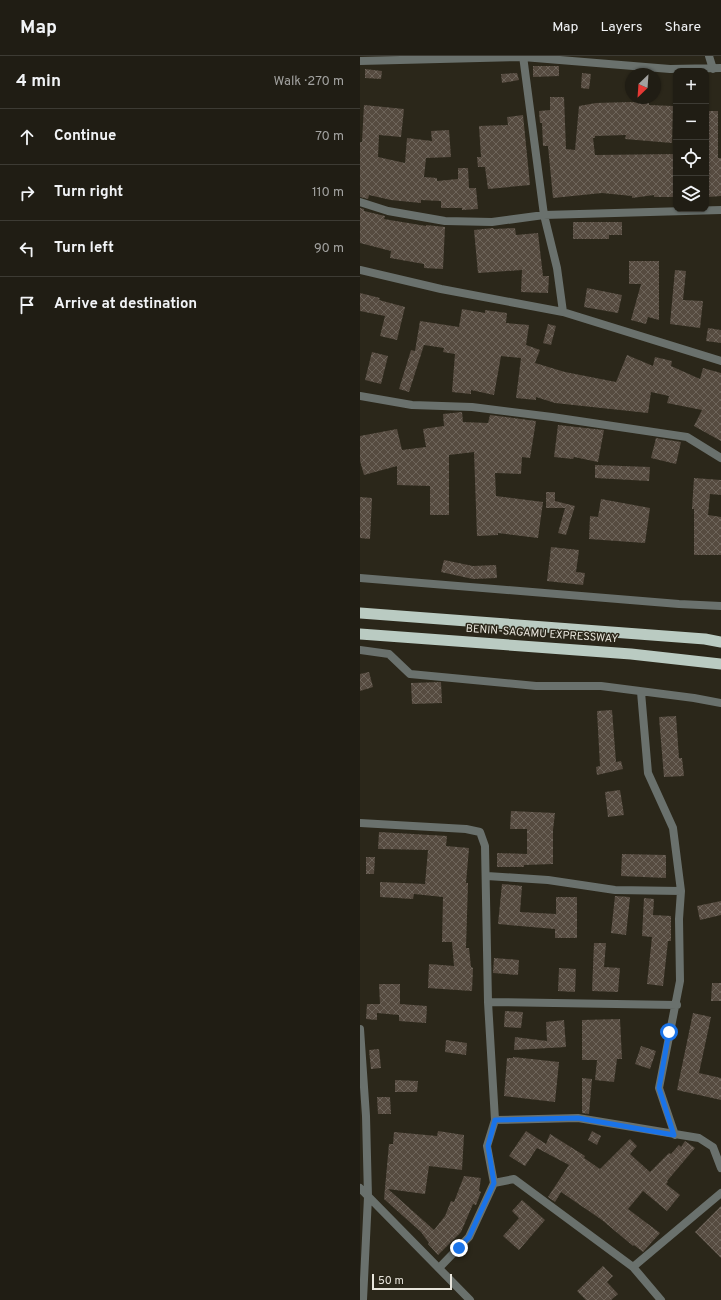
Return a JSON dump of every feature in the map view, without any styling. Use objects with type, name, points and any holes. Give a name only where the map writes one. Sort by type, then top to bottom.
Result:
[{"type":"highway","name":"BENIN-SAGAMU EXPRESSWAY","points":[[360,613],[705,639],[721,642]]},
{"type":"highway","name":"BENIN-SAGAMU EXPRESSWAY","points":[[360,634],[631,654],[721,664]]},
{"type":"street","points":[[360,61],[393,58],[523,56],[662,68],[717,68]]},
{"type":"street","points":[[523,56],[544,215],[557,268],[562,312]]},
{"type":"street","points":[[709,56],[717,68]]},
{"type":"street","points":[[360,202],[388,211],[445,221],[492,222],[544,215],[721,210]]},
{"type":"street","points":[[360,270],[441,289],[562,312],[721,361]]},
{"type":"street","points":[[360,396],[412,405],[472,407],[552,417],[687,437],[721,458]]},
{"type":"street","points":[[360,578],[679,604],[721,606]]},
{"type":"street","points":[[360,650],[390,654],[410,674],[536,686],[601,686],[694,698],[721,704]]},
{"type":"street","points":[[641,692],[648,773],[673,828],[681,891],[679,919],[680,981],[677,1005],[669,1032],[659,1088],[674,1135]]},
{"type":"street","points":[[360,823],[466,829],[480,832],[485,846],[488,1002],[495,1120],[488,1146],[494,1183],[469,1237],[439,1268]]},
{"type":"street","points":[[486,876],[548,880],[615,890],[681,891]]},
{"type":"street","points":[[488,1002],[677,1005]]},
{"type":"street","points":[[360,1029],[366,1116],[368,1196],[363,1300]]},
{"type":"street","points":[[495,1120],[578,1118],[699,1138],[713,1148],[721,1168]]},
{"type":"street","points":[[494,1183],[514,1179],[633,1267],[661,1300]]},
{"type":"street","points":[[360,1188],[470,1300]]},
{"type":"street","points":[[633,1267],[721,1193]]},
{"type":"building","points":[[533,66],[559,66],[559,76],[533,77]]},
{"type":"building","points":[[365,69],[382,71],[381,79],[365,78]]},
{"type":"building","points":[[517,73],[519,80],[502,83],[501,74]]},
{"type":"building","points":[[582,73],[591,74],[589,89],[581,88]]},
{"type":"building","points":[[550,97],[564,97],[566,149],[575,150],[579,106],[596,103],[625,102],[625,104],[673,106],[672,143],[625,139],[626,135],[595,136],[595,138],[593,138],[595,155],[673,154],[673,197],[654,197],[654,195],[632,198],[632,196],[602,193],[553,198],[548,146],[543,146],[542,123],[540,123],[539,111],[550,110]]},
{"type":"building","points":[[364,105],[404,109],[401,137],[379,135],[378,157],[405,163],[407,138],[432,141],[431,131],[449,130],[451,157],[426,158],[424,177],[437,178],[437,181],[458,179],[458,168],[468,168],[469,188],[476,188],[478,209],[462,210],[462,208],[441,208],[441,201],[421,200],[421,203],[391,200],[369,195],[368,199],[360,197],[360,142],[362,142]]},
{"type":"building","points":[[709,111],[718,111],[718,158],[721,158],[721,196],[709,197]]},
{"type":"building","points":[[523,115],[530,185],[488,189],[485,167],[478,167],[477,157],[481,157],[479,126],[508,125],[507,117]]},
{"type":"building","points":[[360,208],[364,209],[364,211],[385,216],[384,219],[426,226],[445,227],[443,269],[424,268],[424,264],[390,258],[391,251],[360,243]]},
{"type":"building","points":[[573,222],[622,222],[622,235],[609,235],[609,239],[573,239]]},
{"type":"building","points":[[515,228],[516,235],[538,233],[543,276],[549,276],[548,293],[521,292],[522,270],[478,273],[474,230]]},
{"type":"building","points":[[629,261],[659,261],[659,320],[648,317],[646,324],[631,320],[641,284],[629,284]]},
{"type":"building","points":[[675,270],[686,271],[683,300],[703,301],[700,328],[670,324]]},
{"type":"building","points":[[587,288],[622,295],[618,313],[584,307]]},
{"type":"building","points":[[360,293],[405,307],[397,340],[380,336],[385,316],[360,311]]},
{"type":"building","points":[[462,309],[485,313],[485,310],[507,313],[506,323],[529,325],[526,345],[540,350],[535,363],[565,372],[616,382],[627,355],[653,366],[655,357],[672,361],[671,366],[700,379],[703,368],[721,373],[721,441],[694,426],[702,410],[667,403],[669,396],[651,392],[648,413],[555,403],[536,397],[536,400],[516,398],[521,358],[501,356],[494,395],[471,390],[471,394],[452,392],[455,354],[443,352],[444,348],[424,345],[409,392],[399,389],[411,350],[415,351],[420,321],[459,327]]},
{"type":"building","points":[[548,324],[556,326],[551,345],[543,343]]},
{"type":"building","points":[[708,328],[721,330],[721,343],[706,341]]},
{"type":"building","points":[[372,352],[388,356],[381,384],[365,380]]},
{"type":"building","points":[[462,412],[463,422],[488,423],[490,415],[536,421],[530,458],[522,457],[521,474],[495,473],[496,496],[543,502],[538,538],[498,533],[498,535],[477,536],[474,452],[449,455],[449,515],[430,515],[430,486],[397,485],[397,466],[364,475],[360,461],[360,436],[397,429],[402,450],[426,447],[423,429],[444,426],[443,414]]},
{"type":"building","points":[[558,425],[604,430],[598,462],[574,457],[573,459],[554,457]]},
{"type":"building","points":[[656,438],[681,442],[676,464],[651,458]]},
{"type":"building","points":[[595,465],[650,467],[649,481],[595,478]]},
{"type":"building","points":[[694,478],[721,480],[721,495],[710,494],[708,515],[721,517],[721,555],[694,555],[694,509],[692,509]]},
{"type":"building","points":[[546,492],[555,492],[555,501],[575,506],[566,535],[558,533],[565,508],[546,508]]},
{"type":"building","points":[[360,497],[372,498],[370,539],[360,538]]},
{"type":"building","points":[[601,499],[650,508],[645,543],[589,539],[590,516],[598,517]]},
{"type":"building","points":[[551,547],[579,550],[576,572],[585,573],[583,585],[547,581]]},
{"type":"building","points":[[444,560],[473,566],[496,565],[497,578],[473,579],[441,572]]},
{"type":"building","points":[[369,672],[373,687],[360,691],[360,674]]},
{"type":"building","points":[[441,682],[442,703],[412,704],[411,683]]},
{"type":"building","points":[[612,710],[616,762],[621,761],[623,769],[597,775],[596,767],[600,766],[597,711]]},
{"type":"building","points":[[676,716],[679,758],[682,758],[684,776],[664,777],[659,717]]},
{"type":"building","points":[[620,790],[624,815],[608,817],[605,792]]},
{"type":"building","points":[[511,811],[555,813],[553,830],[553,864],[524,865],[524,867],[497,867],[497,853],[527,854],[527,829],[510,829]]},
{"type":"building","points":[[379,832],[447,836],[446,846],[469,848],[466,883],[468,883],[466,948],[469,948],[471,967],[473,968],[472,991],[428,988],[429,964],[454,966],[452,942],[442,942],[443,897],[414,894],[413,899],[380,897],[380,882],[425,884],[428,850],[378,849]]},
{"type":"building","points":[[622,854],[666,855],[666,878],[621,876]]},
{"type":"building","points":[[366,857],[375,857],[374,874],[366,874]]},
{"type":"building","points":[[502,884],[522,886],[520,912],[556,914],[556,897],[577,897],[577,938],[555,938],[555,929],[498,924]]},
{"type":"building","points":[[615,896],[630,897],[626,935],[611,933]]},
{"type":"building","points":[[644,898],[654,899],[653,915],[671,916],[671,941],[668,941],[663,986],[647,984],[652,937],[642,936]]},
{"type":"building","points":[[721,901],[721,915],[700,920],[697,906]]},
{"type":"building","points":[[594,943],[606,943],[604,967],[620,968],[618,992],[592,991]]},
{"type":"building","points":[[494,958],[519,960],[518,975],[493,973]]},
{"type":"building","points":[[559,968],[576,969],[575,992],[558,991]]},
{"type":"building","points":[[712,983],[721,983],[721,1001],[711,1001]]},
{"type":"building","points":[[379,984],[400,984],[400,1004],[427,1006],[426,1023],[399,1021],[399,1015],[377,1013],[377,1020],[366,1019],[367,1004],[380,1004]]},
{"type":"building","points":[[505,1011],[523,1012],[521,1028],[504,1027]]},
{"type":"building","points":[[693,1013],[711,1017],[699,1073],[721,1078],[721,1100],[677,1090]]},
{"type":"building","points":[[620,1019],[622,1059],[617,1059],[614,1082],[595,1080],[597,1060],[582,1060],[582,1020]]},
{"type":"building","points":[[564,1020],[566,1047],[514,1050],[515,1037],[547,1041],[546,1022]]},
{"type":"building","points":[[446,1040],[467,1043],[466,1055],[445,1052]]},
{"type":"building","points":[[641,1046],[656,1051],[650,1069],[635,1064]]},
{"type":"building","points":[[379,1049],[381,1068],[371,1069],[369,1050]]},
{"type":"building","points":[[513,1057],[559,1062],[555,1102],[504,1096],[507,1058]]},
{"type":"building","points":[[582,1078],[592,1079],[589,1114],[582,1113]]},
{"type":"building","points":[[395,1080],[418,1081],[417,1092],[395,1092]]},
{"type":"building","points":[[377,1097],[390,1097],[391,1114],[378,1114]]},
{"type":"building","points":[[438,1131],[464,1135],[462,1170],[429,1166],[425,1194],[388,1189],[434,1230],[445,1216],[451,1201],[454,1202],[464,1176],[481,1178],[479,1191],[481,1192],[476,1205],[473,1204],[461,1232],[438,1255],[428,1244],[429,1243],[421,1232],[384,1199],[389,1144],[393,1144],[394,1132],[437,1136]]},
{"type":"building","points":[[526,1131],[546,1144],[550,1134],[585,1156],[584,1158],[600,1169],[630,1139],[637,1146],[630,1154],[650,1172],[669,1153],[671,1154],[679,1145],[681,1147],[685,1141],[695,1148],[667,1181],[668,1182],[666,1184],[680,1195],[667,1211],[643,1191],[628,1209],[660,1233],[643,1252],[634,1245],[633,1246],[602,1220],[561,1192],[555,1202],[548,1197],[569,1165],[537,1148],[525,1166],[509,1156]]},
{"type":"building","points":[[592,1131],[601,1136],[597,1145],[588,1140]]},
{"type":"building","points":[[522,1200],[545,1220],[519,1250],[503,1236],[519,1218],[512,1211]]},
{"type":"building","points":[[721,1206],[721,1258],[695,1232]]},
{"type":"building","points":[[603,1266],[613,1276],[607,1282],[618,1294],[611,1300],[586,1300],[577,1291]]},
{"type":"route","points":[[459,1248],[469,1237],[494,1183],[488,1146],[495,1120],[578,1118],[674,1135],[659,1088],[669,1032]]}]
